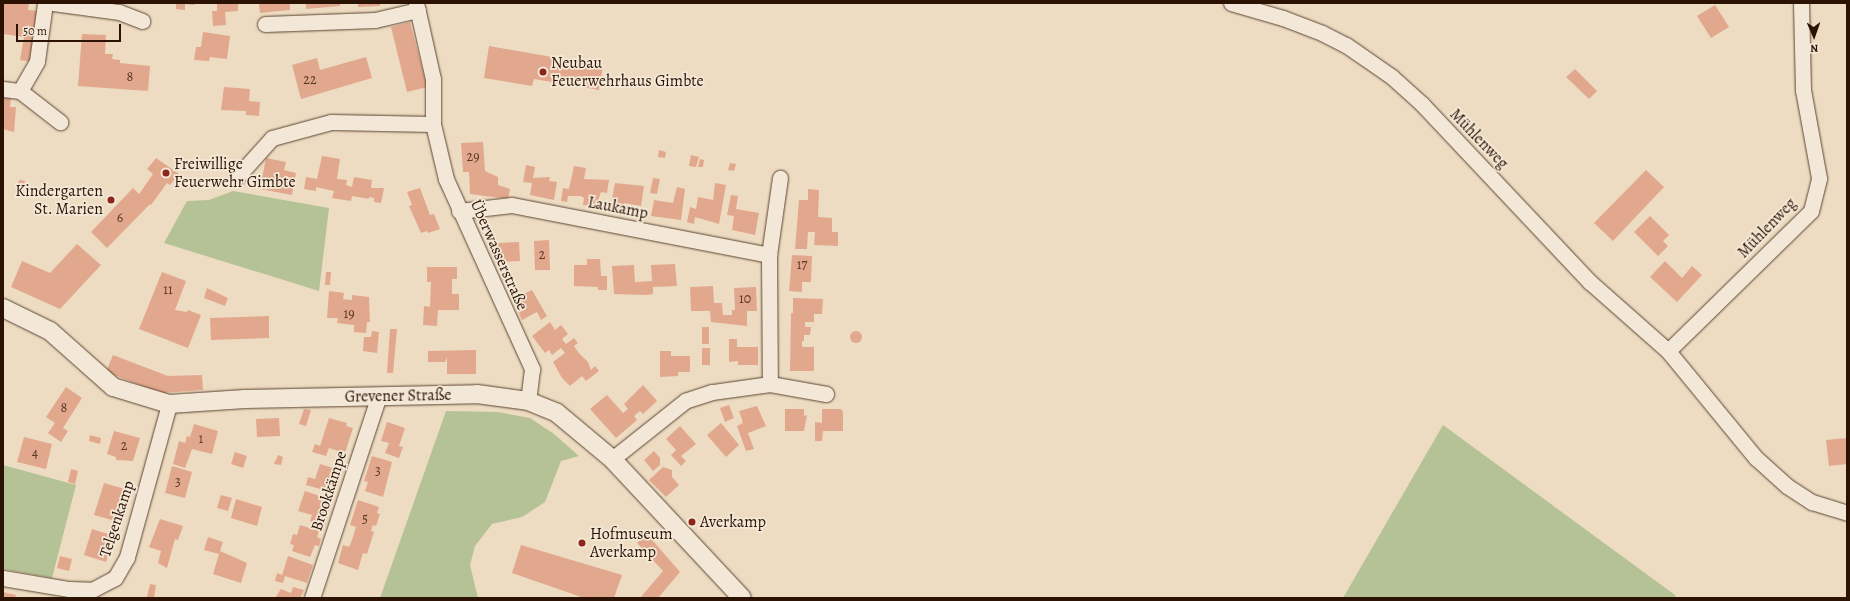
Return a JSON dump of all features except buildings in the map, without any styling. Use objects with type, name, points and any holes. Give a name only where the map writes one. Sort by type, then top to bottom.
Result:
[{"type":"street","points":[[20,91],[37,61],[45,3]]},
{"type":"street","points":[[53,3],[118,12],[142,21]]},
{"type":"street","name":"Mühlenweg","points":[[1231,3],[1283,18],[1322,33],[1346,45],[1392,77],[1422,104],[1590,282],[1668,351],[1756,458],[1786,486],[1812,502],[1847,513]]},
{"type":"street","name":"Mühlenweg","points":[[1668,351],[1811,211],[1819,178],[1803,90],[1802,3]]},
{"type":"street","name":"Überwasserstraße","points":[[265,24],[375,20],[417,6],[433,79],[433,124],[446,178],[459,211],[532,369],[528,401]]},
{"type":"street","points":[[3,89],[20,91],[60,122]]},
{"type":"street","points":[[237,177],[272,138],[331,122],[433,124]]},
{"type":"street","points":[[770,384],[769,255],[780,178]]},
{"type":"street","name":"Laukamp","points":[[459,211],[512,205],[769,255]]},
{"type":"street","name":"Grevener Straße","points":[[3,308],[50,331],[113,388],[169,404],[477,394],[528,401],[557,413],[612,459],[742,598]]},
{"type":"street","points":[[612,459],[685,401],[712,392],[770,384],[826,394]]},
{"type":"street","name":"Brookkämpe","points":[[312,598],[379,396]]},
{"type":"street","name":"Telgenkamp","points":[[3,578],[69,589],[92,590],[115,578],[127,556],[169,404]]},
{"type":"green space","points":[[233,191],[329,208],[319,291],[164,243],[187,201],[209,200]]},
{"type":"green space","points":[[446,411],[498,412],[530,418],[554,434],[579,456],[561,461],[545,502],[522,517],[492,524],[475,546],[470,565],[478,598],[380,598]]},
{"type":"green space","points":[[1443,425],[1675,595],[1676,598],[1343,598]]},
{"type":"green space","points":[[3,465],[76,485],[52,578],[3,569]]},
{"type":"place","name":"Neubau Feuerwehrhaus Gimbte","points":[[543,72]]},
{"type":"place","name":"Freiwillige Feuerwehr Gimbte","points":[[166,173]]},
{"type":"place","name":"Kindergarten St. Marien","points":[[111,200]]},
{"type":"place","name":"Averkamp","points":[[692,522]]},
{"type":"place","name":"Hofmuseum Averkamp","points":[[582,543]]}]
